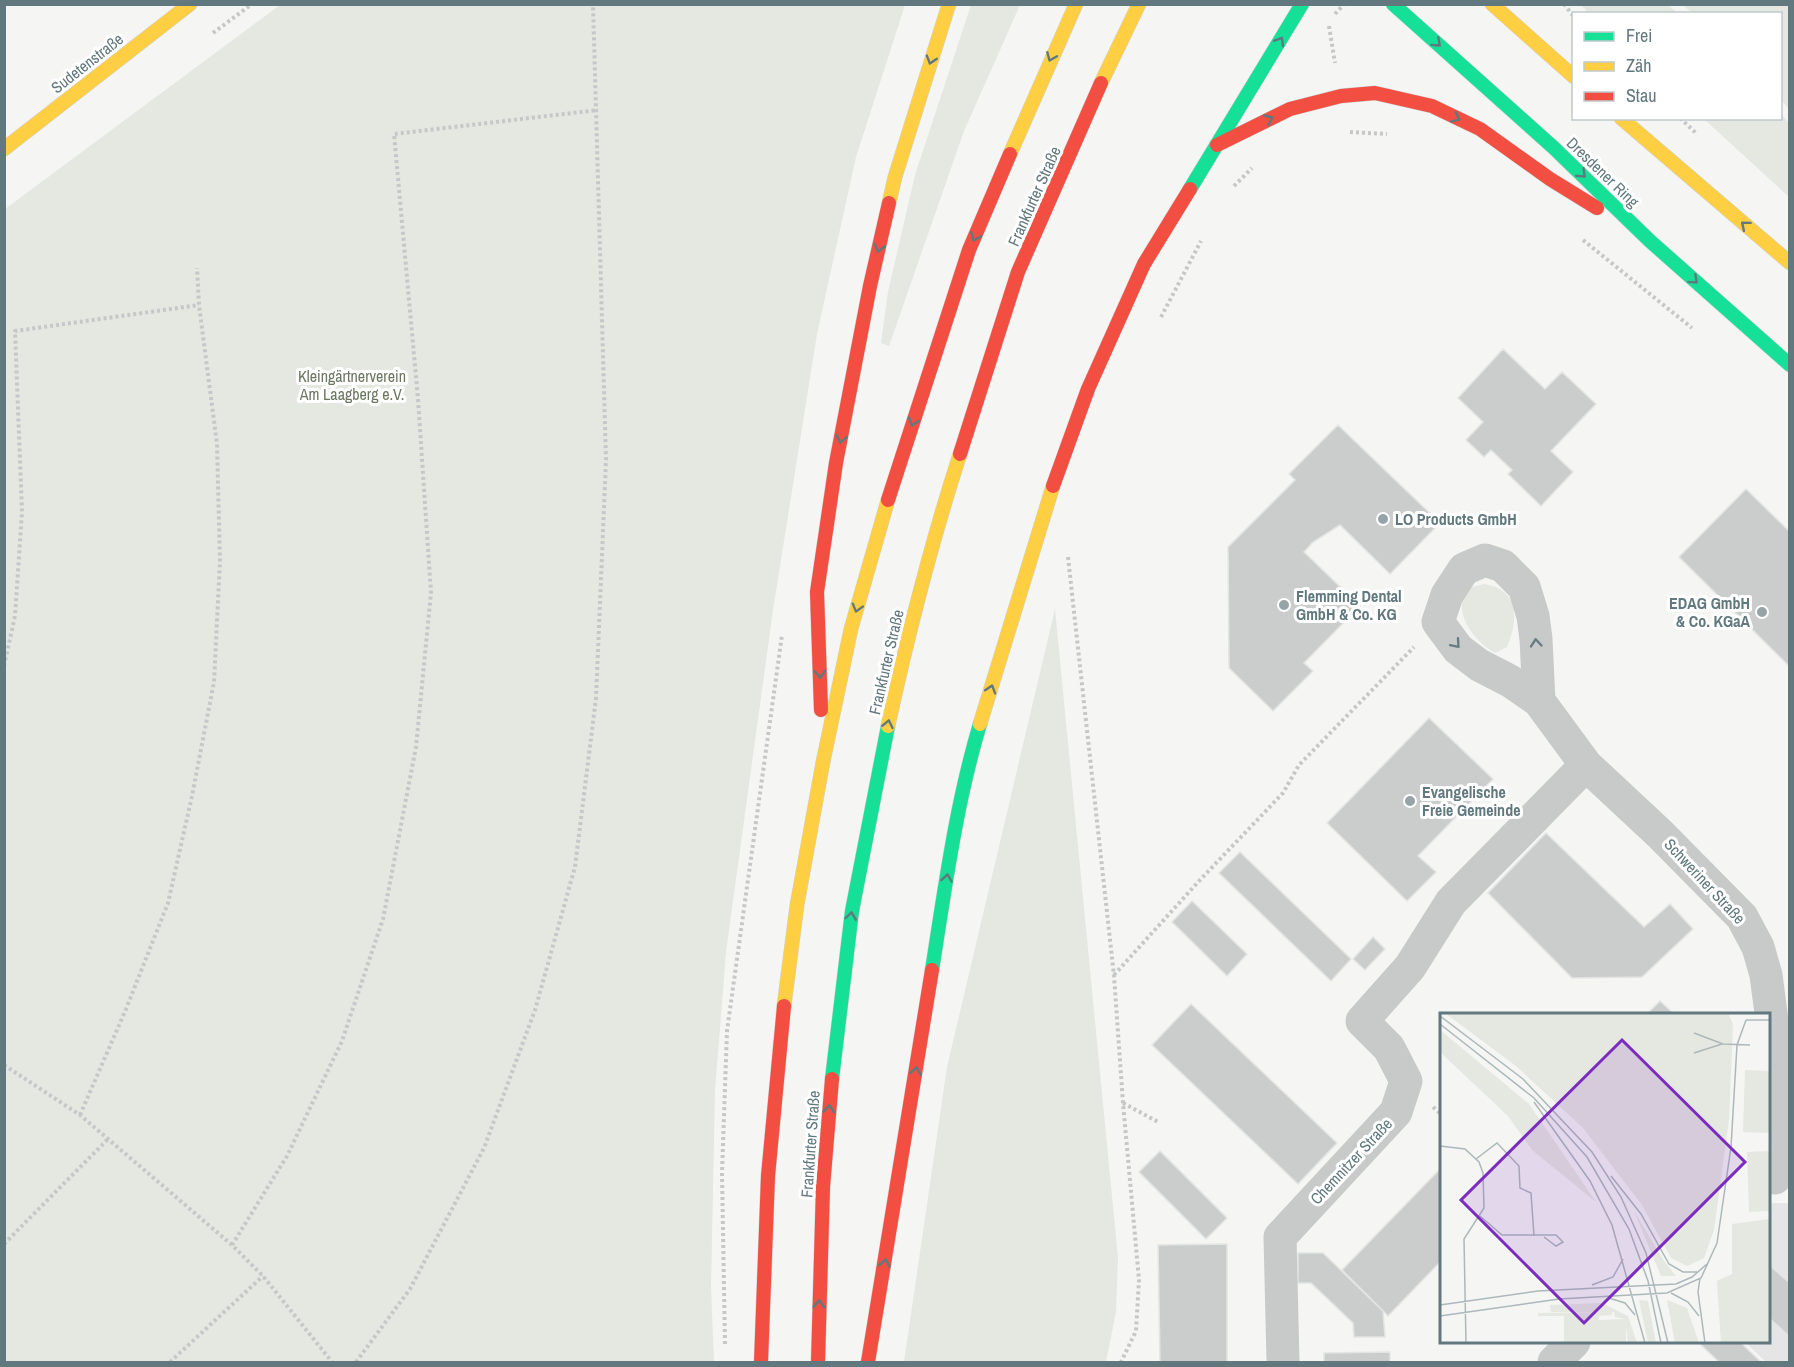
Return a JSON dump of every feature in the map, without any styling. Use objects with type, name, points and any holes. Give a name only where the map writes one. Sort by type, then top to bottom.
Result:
[{"type":"street","name":"Sudetenstraße","points":[[4,149],[190,4]]},
{"type":"street","points":[[823,762],[818,592],[836,463],[870,286],[895,177],[949,4]]},
{"type":"street","points":[[761,1362],[768,1176],[780,1038],[797,905],[823,762],[857,607],[888,498],[969,250],[1076,4]]},
{"type":"street","name":"Frankfurter Straße","points":[[818,1362],[823,1186],[834,1049],[852,911],[878,771],[906,642],[939,519],[1018,272],[1106,71],[1138,4]]},
{"type":"street","points":[[868,1362],[950,857],[970,758],[1043,514],[1088,389],[1144,264],[1302,4]]},
{"type":"street","name":"Dresdener Ring","points":[[1394,4],[1554,148],[1650,241],[1790,365]]},
{"type":"street","points":[[1492,4],[1572,75]]},
{"type":"street","points":[[1515,4],[1541,49]]},
{"type":"street","points":[[1216,145],[1290,109],[1341,96],[1375,93],[1432,106],[1480,129],[1550,179],[1650,241]]},
{"type":"street","points":[[1623,120],[1790,263]]},
{"type":"street","points":[[1438,622],[1447,595],[1464,569],[1485,560],[1503,566],[1524,587],[1533,616],[1539,701]]},
{"type":"street","name":"Schweriner Straße","points":[[1438,622],[1458,649],[1479,665],[1510,681],[1539,701],[1586,765],[1660,834],[1742,917],[1758,947],[1766,975],[1774,1036],[1778,1179]]},
{"type":"street","name":"Chemnitzer Straße","points":[[1283,1362],[1280,1237],[1396,1112],[1406,1081],[1389,1048],[1362,1021],[1410,967],[1451,902],[1586,765]]},
{"type":"street","points":[[1554,1362],[1572,1343]]},
{"type":"path","points":[[356,1362],[410,1288],[484,1149],[535,1010],[574,867],[596,698],[606,460],[598,110],[593,4]]},
{"type":"path","points":[[232,1245],[287,1156],[342,1041],[383,919],[416,747],[431,593],[418,399],[393,134],[598,110]]},
{"type":"path","points":[[1344,132],[1395,134]]},
{"type":"path","points":[[1227,193],[1253,167]]},
{"type":"path","points":[[1157,324],[1205,233]]},
{"type":"path","points":[[1576,235],[1698,332]]},
{"type":"path","points":[[80,1114],[126,1009],[168,903],[214,681],[220,561],[217,444],[199,305],[197,268]]},
{"type":"path","points":[[4,666],[15,616],[22,512],[15,331],[199,305]]},
{"type":"path","points":[[1067,553],[1114,976],[1139,1280],[1136,1331],[1120,1362]]},
{"type":"path","points":[[1114,976],[1199,881],[1283,793],[1299,765],[1438,622]]},
{"type":"path","points":[[4,1065],[80,1114],[232,1245],[263,1276],[332,1362]]},
{"type":"path","points":[[1123,1103],[1160,1123]]},
{"type":"path","points":[[4,1244],[109,1138]]},
{"type":"path","points":[[171,1362],[263,1276]]},
{"type":"shaded area","points":[[1770,1203],[1789,1203],[1789,1362],[1766,1362],[1746,1343],[1770,1343]]},
{"type":"green space","name":"Kleingärtnerverein Am Laagberg e.V.","points":[[280,5],[905,5],[856,157],[817,334],[773,610],[726,952],[715,1091],[711,1288],[714,1362],[5,1362],[5,209]]},
{"type":"green space","points":[[971,5],[1020,5],[964,131],[889,346],[881,343],[888,292],[915,175]]},
{"type":"green space","points":[[1581,5],[1668,5],[1676,12],[1588,12]]},
{"type":"green space","points":[[1683,5],[1789,5],[1789,109],[1782,101],[1782,12],[1691,12]]},
{"type":"green space","points":[[1782,115],[1789,123],[1789,197],[1705,120],[1782,120]]},
{"type":"green space","points":[[1484,584],[1504,592],[1513,607],[1513,626],[1507,647],[1495,653],[1472,632],[1462,611],[1462,603],[1472,587]]},
{"type":"green space","points":[[1055,609],[1118,1258],[1116,1312],[1106,1362],[904,1362],[947,1067]]},
{"type":"building","points":[[1503,349],[1545,389],[1562,372],[1596,404],[1551,451],[1573,472],[1541,506],[1508,474],[1512,470],[1491,450],[1484,457],[1466,440],[1483,422],[1458,398]]},
{"type":"building","points":[[1338,425],[1440,523],[1390,574],[1340,525],[1313,542],[1304,552],[1360,606],[1304,663],[1313,671],[1273,711],[1229,668],[1228,547],[1295,480],[1289,474]]},
{"type":"building","name":"EDAG GmbH & Co. KGaA","points":[[1746,489],[1790,532],[1790,667],[1679,557]]},
{"type":"building","name":"Evangelische Freie Gemeinde","points":[[1429,718],[1493,779],[1418,856],[1436,872],[1407,901],[1327,823]]},
{"type":"building","points":[[1546,833],[1644,927],[1670,904],[1693,929],[1642,977],[1572,978],[1488,893]]},
{"type":"building","points":[[1240,852],[1351,959],[1331,981],[1219,873]]},
{"type":"building","points":[[1192,901],[1247,954],[1227,976],[1172,922]]},
{"type":"building","points":[[1373,937],[1385,949],[1365,970],[1353,959]]},
{"type":"building","points":[[1660,1001],[1673,1013],[1648,1013]]},
{"type":"building","points":[[1191,1004],[1337,1143],[1298,1184],[1152,1045]]},
{"type":"building","points":[[1160,1151],[1227,1218],[1206,1239],[1139,1172]]},
{"type":"building","points":[[1440,1169],[1440,1262],[1388,1316],[1342,1270]]},
{"type":"building","points":[[1227,1244],[1227,1362],[1160,1362],[1158,1245]]},
{"type":"building","points":[[1298,1253],[1323,1253],[1383,1311],[1385,1337],[1354,1337],[1353,1323],[1311,1283],[1298,1283]]},
{"type":"building","points":[[1770,1266],[1790,1283],[1790,1337],[1770,1319]]},
{"type":"building","points":[[1699,1343],[1741,1343],[1761,1362],[1719,1362]]},
{"type":"building","points":[[1390,1352],[1390,1362],[1324,1362],[1324,1353]]},
{"type":"traffic: fast","points":[[1190,189],[1302,4]]},
{"type":"traffic: fast","points":[[1393,4],[1554,148],[1650,241],[1790,365]]},
{"type":"traffic: fast","points":[[932,970],[958,815],[980,724]]},
{"type":"traffic: fast","points":[[832,1079],[852,911],[888,726]]},
{"type":"traffic: slow","points":[[4,149],[190,4]]},
{"type":"traffic: slow","points":[[889,203],[949,4]]},
{"type":"traffic: slow","points":[[1010,154],[1076,4]]},
{"type":"traffic: slow","points":[[1101,83],[1139,4]]},
{"type":"traffic: slow","points":[[1492,4],[1572,75]]},
{"type":"traffic: slow","points":[[1623,120],[1790,263]]},
{"type":"traffic: slow","points":[[888,726],[921,589],[960,454]]},
{"type":"traffic: slow","points":[[980,724],[1053,486]]},
{"type":"traffic: slow","points":[[784,1006],[797,905],[823,762],[851,629],[888,500]]},
{"type":"traffic: jam","points":[[960,454],[1018,272],[1101,83]]},
{"type":"traffic: jam","points":[[1217,145],[1290,109],[1341,96],[1375,93],[1432,106],[1480,129],[1550,179],[1597,208]]},
{"type":"traffic: jam","points":[[888,500],[969,250],[1010,154]]},
{"type":"traffic: jam","points":[[1053,486],[1088,389],[1144,264],[1190,189]]},
{"type":"traffic: jam","points":[[821,710],[817,592],[836,463],[870,286],[889,203]]},
{"type":"traffic: jam","points":[[868,1362],[932,970]]},
{"type":"traffic: jam","points":[[761,1362],[768,1176],[784,1006]]},
{"type":"traffic: jam","points":[[818,1362],[823,1187],[832,1079]]},
{"type":"place","name":"LO Products GmbH","points":[[1383,519]]},
{"type":"place","name":"Flemming Dental GmbH & Co. KG","points":[[1284,605]]},
{"type":"place","name":"EDAG GmbH & Co. KGaA","points":[[1762,612]]},
{"type":"place","name":"Evangelische Freie Gemeinde","points":[[1410,801]]}]
